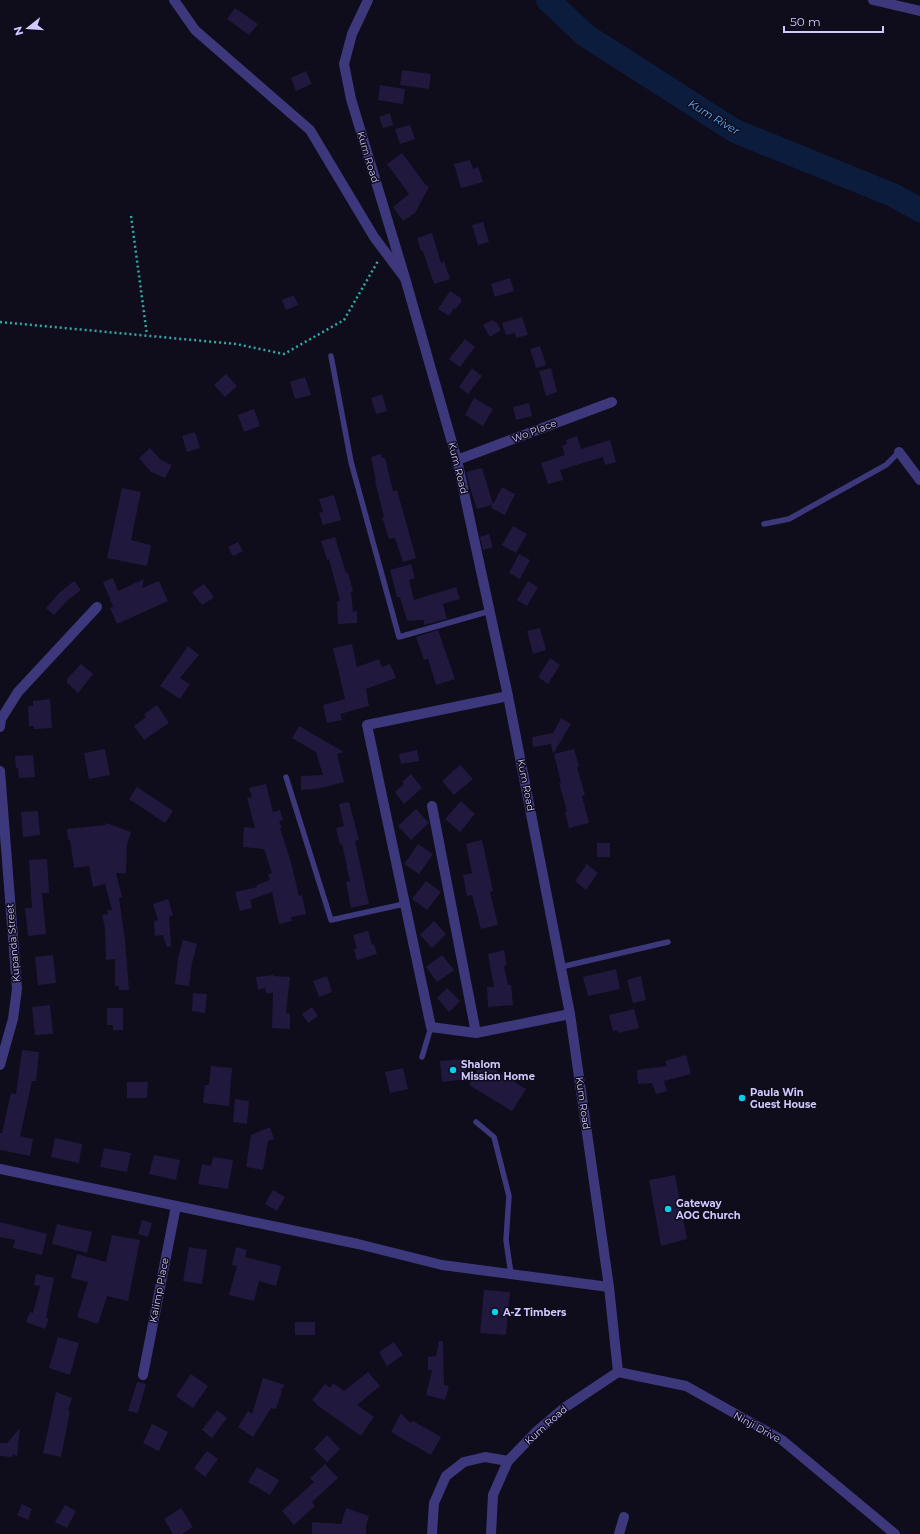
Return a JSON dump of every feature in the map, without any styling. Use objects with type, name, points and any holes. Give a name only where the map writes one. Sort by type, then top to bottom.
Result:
[{"type":"street","points":[[174,0],[195,30],[310,130],[374,237],[405,278]]},
{"type":"street","name":"Kum Road","points":[[368,0],[352,34],[344,64],[351,99],[405,278],[457,460],[508,696],[570,1014],[608,1287],[618,1372],[564,1408],[537,1431],[508,1461],[494,1495],[491,1534]]},
{"type":"street","points":[[873,0],[920,11]]},
{"type":"street","name":"Wo Place","points":[[457,460],[612,402]]},
{"type":"street","points":[[899,452],[920,480]]},
{"type":"street","points":[[0,727],[1,719],[18,692],[97,607]]},
{"type":"street","points":[[508,696],[367,725],[431,1027],[476,1033],[570,1014]]},
{"type":"street","name":"Kupanda Street","points":[[0,770],[17,989],[13,1019],[0,1065]]},
{"type":"street","points":[[432,806],[476,1033]]},
{"type":"street","points":[[0,910],[11,909]]},
{"type":"street","points":[[0,1170],[358,1244],[442,1266],[608,1287]]},
{"type":"street","name":"Kalimp Place","points":[[143,1374],[176,1206]]},
{"type":"street","name":"Ninji Drive","points":[[618,1372],[686,1386],[782,1440],[895,1534]]},
{"type":"street","points":[[432,1534],[434,1503],[446,1476],[464,1462],[485,1457],[508,1461]]},
{"type":"street","points":[[619,1534],[624,1517]]},
{"type":"lane","points":[[331,356],[351,462],[399,637],[490,611]]},
{"type":"lane","points":[[764,524],[789,519],[886,465],[899,452]]},
{"type":"lane","points":[[286,777],[331,920],[404,904]]},
{"type":"lane","points":[[561,967],[668,942]]},
{"type":"lane","points":[[422,1057],[431,1027]]},
{"type":"lane","points":[[476,1122],[494,1137],[509,1196],[506,1240],[511,1274]]},
{"type":"path","points":[[131,216],[147,335]]},
{"type":"path","points":[[0,322],[236,344],[284,354],[344,320],[384,251]]},
{"type":"building","points":[[235,8],[258,24],[249,35],[227,19]]},
{"type":"building","points":[[402,70],[431,74],[429,89],[400,85]]},
{"type":"building","points":[[306,71],[312,84],[296,91],[291,78]]},
{"type":"building","points":[[380,85],[405,89],[403,104],[378,100]]},
{"type":"building","points":[[390,113],[393,125],[383,128],[379,117]]},
{"type":"building","points":[[410,125],[415,139],[400,144],[395,129]]},
{"type":"building","points":[[402,153],[425,184],[429,187],[415,213],[403,221],[393,207],[409,194],[387,164]]},
{"type":"building","points":[[470,160],[473,169],[478,167],[483,182],[461,188],[454,164]]},
{"type":"building","points":[[483,222],[489,242],[478,245],[472,225]]},
{"type":"building","points":[[432,233],[441,263],[444,261],[450,279],[434,284],[417,238]]},
{"type":"building","points":[[510,278],[514,291],[495,297],[491,284]]},
{"type":"building","points":[[450,291],[461,298],[461,302],[456,309],[454,308],[449,316],[438,309]]},
{"type":"building","points":[[294,295],[298,305],[286,310],[282,300]]},
{"type":"building","points":[[522,317],[528,335],[516,338],[515,333],[506,335],[502,323]]},
{"type":"building","points":[[492,320],[497,323],[501,330],[490,337],[483,325]]},
{"type":"building","points":[[465,339],[475,347],[460,367],[449,359]]},
{"type":"building","points":[[540,346],[546,365],[536,368],[530,349]]},
{"type":"building","points":[[472,368],[482,376],[468,394],[459,387]]},
{"type":"building","points":[[551,368],[557,392],[546,396],[539,371]]},
{"type":"building","points":[[226,374],[237,386],[225,397],[214,385]]},
{"type":"building","points":[[305,377],[311,395],[295,399],[290,382]]},
{"type":"building","points":[[382,394],[387,411],[376,414],[371,398]]},
{"type":"building","points":[[474,398],[493,409],[483,426],[465,415]]},
{"type":"building","points":[[529,403],[532,416],[516,420],[513,407]]},
{"type":"building","points":[[254,409],[260,426],[244,432],[238,415]]},
{"type":"building","points":[[195,432],[200,448],[187,452],[182,436]]},
{"type":"building","points":[[577,436],[581,449],[610,440],[616,462],[605,465],[603,457],[560,470],[563,480],[548,484],[541,463],[565,455],[562,446],[567,444],[566,440]]},
{"type":"building","points":[[150,448],[161,460],[172,465],[165,478],[151,472],[139,458]]},
{"type":"building","points":[[381,454],[382,458],[385,458],[393,491],[397,490],[416,558],[403,562],[395,538],[389,539],[382,517],[384,517],[371,457]]},
{"type":"building","points":[[482,468],[493,504],[502,487],[515,494],[505,515],[491,508],[492,505],[477,509],[466,472]]},
{"type":"building","points":[[122,488],[141,492],[131,540],[151,545],[147,566],[107,558]]},
{"type":"building","points":[[334,495],[341,520],[323,525],[319,513],[323,512],[319,499]]},
{"type":"building","points":[[513,526],[527,534],[516,553],[502,545]]},
{"type":"building","points":[[489,534],[493,547],[483,550],[480,537]]},
{"type":"building","points":[[335,537],[353,591],[351,592],[353,612],[357,611],[357,623],[338,624],[337,601],[340,601],[329,559],[327,560],[321,541]]},
{"type":"building","points":[[238,542],[243,551],[233,556],[228,547]]},
{"type":"building","points":[[519,554],[530,560],[520,579],[509,573]]},
{"type":"building","points":[[411,564],[415,578],[409,580],[414,600],[456,587],[460,599],[443,604],[447,619],[424,625],[424,620],[407,621],[400,597],[397,597],[390,570]]},
{"type":"building","points":[[113,578],[118,591],[144,579],[142,588],[159,581],[168,601],[117,624],[110,608],[113,606],[103,582]]},
{"type":"building","points":[[74,581],[81,590],[67,601],[54,615],[46,608],[59,593]]},
{"type":"building","points":[[528,581],[538,587],[527,606],[517,600]]},
{"type":"building","points":[[204,584],[214,597],[202,605],[192,592]]},
{"type":"building","points":[[540,628],[546,650],[533,654],[527,631]]},
{"type":"building","points":[[438,630],[455,679],[436,685],[428,659],[424,660],[416,637]]},
{"type":"building","points":[[352,644],[357,667],[379,659],[382,667],[390,664],[396,678],[366,689],[369,706],[340,714],[342,720],[327,723],[323,705],[345,699],[333,648]]},
{"type":"building","points":[[188,646],[199,655],[180,678],[190,684],[180,699],[160,686]]},
{"type":"building","points":[[550,658],[560,665],[548,684],[538,677]]},
{"type":"building","points":[[81,664],[93,674],[78,693],[67,683],[67,679]]},
{"type":"building","points":[[50,699],[52,728],[34,729],[34,726],[29,726],[28,706],[33,706],[33,701]]},
{"type":"building","points":[[157,705],[169,723],[144,740],[134,726],[146,717],[144,714]]},
{"type":"building","points":[[561,718],[571,724],[553,754],[551,744],[533,747],[532,737],[553,733]]},
{"type":"building","points":[[299,726],[344,752],[337,754],[344,782],[317,789],[301,790],[301,776],[323,775],[316,752],[292,738]]},
{"type":"building","points":[[105,749],[110,775],[89,779],[84,753]]},
{"type":"building","points":[[574,749],[579,767],[577,767],[585,795],[582,796],[589,823],[569,828],[565,812],[567,811],[559,783],[561,783],[554,754]]},
{"type":"building","points":[[417,750],[419,761],[401,764],[399,754]]},
{"type":"building","points":[[33,755],[35,777],[19,778],[15,756]]},
{"type":"building","points":[[460,765],[473,779],[454,795],[442,781]]},
{"type":"building","points":[[411,774],[422,788],[404,804],[395,792],[404,784],[402,782]]},
{"type":"building","points":[[266,784],[273,812],[280,810],[283,820],[279,821],[282,828],[280,828],[291,862],[299,896],[302,895],[306,914],[291,917],[292,921],[279,924],[272,892],[250,900],[252,908],[240,911],[235,892],[257,887],[257,885],[270,880],[268,874],[272,873],[264,849],[243,847],[244,827],[255,828],[247,798],[252,797],[249,788]]},
{"type":"building","points":[[137,787],[173,811],[165,823],[129,799]]},
{"type":"building","points":[[461,801],[475,814],[460,832],[445,819]]},
{"type":"building","points":[[349,802],[359,840],[355,841],[369,904],[351,908],[346,882],[350,881],[342,844],[340,845],[336,828],[344,826],[339,804]]},
{"type":"building","points":[[416,809],[429,823],[411,840],[398,826]]},
{"type":"building","points":[[38,811],[40,835],[23,837],[21,812]]},
{"type":"building","points":[[106,823],[131,832],[127,844],[126,873],[116,873],[122,897],[119,898],[125,940],[129,990],[119,990],[119,986],[115,986],[115,959],[106,960],[105,928],[102,915],[108,914],[107,910],[112,910],[105,884],[93,887],[89,866],[74,868],[70,839],[68,840],[67,829],[105,825]]},
{"type":"building","points":[[482,840],[493,891],[490,892],[498,925],[481,929],[472,895],[467,896],[463,875],[472,873],[466,844]]},
{"type":"building","points":[[597,843],[610,843],[610,857],[597,857]]},
{"type":"building","points":[[418,844],[433,854],[419,874],[404,864]]},
{"type":"building","points":[[47,859],[49,893],[42,893],[46,934],[28,936],[25,908],[32,908],[29,860]]},
{"type":"building","points":[[587,864],[598,873],[586,890],[575,881]]},
{"type":"building","points":[[426,881],[441,892],[427,910],[412,899]]},
{"type":"building","points":[[168,899],[173,915],[169,917],[171,946],[167,947],[163,935],[155,936],[154,921],[158,920],[153,904]]},
{"type":"building","points":[[434,921],[446,934],[432,948],[420,935]]},
{"type":"building","points":[[368,931],[372,945],[374,944],[377,954],[357,960],[354,949],[357,949],[353,935]]},
{"type":"building","points":[[183,940],[197,944],[192,963],[189,986],[175,984],[178,958]]},
{"type":"building","points":[[504,950],[507,965],[504,966],[508,985],[511,985],[513,1005],[488,1007],[487,987],[494,987],[488,954]]},
{"type":"building","points":[[53,955],[56,983],[38,985],[35,957]]},
{"type":"building","points":[[442,955],[454,970],[437,982],[426,967]]},
{"type":"building","points":[[616,969],[620,989],[588,996],[583,977]]},
{"type":"building","points":[[273,975],[290,977],[286,1013],[290,1014],[290,1029],[272,1028],[273,993],[266,993],[265,988],[258,990],[256,977]]},
{"type":"building","points":[[327,976],[332,992],[319,997],[313,981]]},
{"type":"building","points":[[641,976],[646,1000],[633,1003],[627,980]]},
{"type":"building","points":[[447,988],[460,1001],[449,1012],[437,998]]},
{"type":"building","points":[[193,993],[207,994],[205,1013],[192,1011]]},
{"type":"building","points":[[50,1005],[53,1034],[35,1035],[32,1007]]},
{"type":"building","points":[[312,1007],[318,1016],[308,1023],[302,1014]]},
{"type":"building","points":[[107,1008],[123,1008],[123,1030],[113,1030],[113,1025],[107,1025]]},
{"type":"building","points":[[634,1009],[639,1028],[618,1033],[617,1030],[613,1031],[609,1015]]},
{"type":"building","points":[[22,1050],[39,1052],[36,1081],[32,1081],[20,1136],[33,1139],[30,1156],[0,1150],[0,1133],[2,1133],[11,1093],[16,1094]]},
{"type":"building","points":[[686,1055],[691,1074],[664,1081],[667,1091],[656,1094],[652,1083],[638,1084],[637,1070],[667,1066],[665,1061]]},
{"type":"building","name":"Shalom Mission Home","points":[[465,1059],[467,1079],[442,1082],[440,1061]]},
{"type":"building","points":[[482,1062],[526,1089],[512,1111],[469,1085]]},
{"type":"building","points":[[211,1066],[232,1068],[229,1106],[203,1103],[205,1085],[209,1085]]},
{"type":"building","points":[[403,1068],[408,1089],[390,1093],[385,1072]]},
{"type":"building","points":[[127,1082],[148,1082],[147,1098],[127,1098]]},
{"type":"building","points":[[235,1099],[249,1101],[247,1124],[233,1122]]},
{"type":"building","points":[[270,1127],[274,1139],[268,1141],[263,1170],[246,1167],[251,1135]]},
{"type":"building","points":[[55,1138],[82,1144],[79,1163],[51,1157]]},
{"type":"building","points":[[104,1148],[131,1153],[127,1172],[100,1167]]},
{"type":"building","points":[[154,1155],[180,1160],[176,1180],[149,1174]]},
{"type":"building","points":[[213,1157],[233,1160],[228,1189],[198,1184],[202,1164],[211,1166]]},
{"type":"building","name":"Gateway AOG Church","points":[[675,1175],[687,1239],[661,1246],[649,1180]]},
{"type":"building","points":[[273,1190],[285,1197],[277,1211],[265,1204]]},
{"type":"building","points":[[142,1220],[152,1223],[148,1237],[138,1234]]},
{"type":"building","points":[[0,1222],[47,1234],[42,1255],[13,1248],[15,1240],[0,1237]]},
{"type":"building","points":[[57,1224],[92,1232],[87,1253],[52,1244]]},
{"type":"building","points":[[112,1235],[140,1240],[128,1301],[107,1296],[98,1324],[77,1317],[88,1282],[71,1278],[77,1254],[106,1262]]},
{"type":"building","points":[[189,1247],[207,1250],[202,1284],[183,1281]]},
{"type":"building","points":[[236,1247],[247,1250],[245,1257],[281,1266],[276,1286],[259,1281],[254,1301],[229,1295],[237,1266],[232,1265]]},
{"type":"building","points":[[36,1274],[54,1278],[46,1318],[49,1319],[45,1329],[26,1322],[30,1312],[33,1313],[40,1286],[34,1285]]},
{"type":"building","name":"A-Z Timbers","points":[[484,1290],[510,1292],[506,1335],[480,1333]]},
{"type":"building","points":[[295,1322],[315,1322],[315,1335],[295,1335]]},
{"type":"building","points":[[58,1337],[79,1343],[70,1375],[49,1368]]},
{"type":"building","points":[[439,1341],[443,1341],[444,1385],[449,1386],[445,1400],[426,1395],[432,1370],[428,1370],[428,1357],[436,1356]]},
{"type":"building","points":[[394,1342],[403,1355],[387,1366],[379,1352]]},
{"type":"building","points":[[368,1372],[380,1386],[357,1405],[374,1417],[361,1436],[312,1400],[325,1384],[330,1388],[333,1383],[344,1391]]},
{"type":"building","points":[[191,1374],[208,1386],[193,1408],[176,1396]]},
{"type":"building","points":[[263,1378],[285,1385],[281,1390],[282,1391],[276,1409],[271,1408],[253,1437],[238,1427],[248,1411],[252,1414]]},
{"type":"building","points":[[137,1382],[146,1384],[138,1413],[128,1411]]},
{"type":"building","points":[[56,1392],[72,1398],[68,1411],[70,1411],[61,1457],[43,1453]]},
{"type":"building","points":[[217,1410],[227,1418],[212,1438],[202,1430]]},
{"type":"building","points":[[401,1413],[410,1423],[413,1421],[441,1437],[431,1455],[391,1432]]},
{"type":"building","points":[[152,1424],[168,1432],[159,1451],[143,1443]]},
{"type":"building","points":[[20,1428],[17,1456],[13,1454],[12,1457],[0,1456],[0,1443],[7,1443]]},
{"type":"building","points":[[327,1435],[340,1449],[327,1462],[314,1449]]},
{"type":"building","points":[[207,1451],[218,1459],[205,1477],[194,1468]]},
{"type":"building","points":[[325,1464],[338,1478],[312,1502],[315,1506],[294,1525],[282,1511],[314,1482],[310,1478]]},
{"type":"building","points":[[257,1467],[279,1480],[270,1495],[248,1482]]},
{"type":"building","points":[[22,1504],[32,1509],[28,1520],[17,1515]]},
{"type":"building","points":[[65,1505],[76,1511],[67,1528],[55,1522]]},
{"type":"building","points":[[181,1508],[193,1527],[182,1534],[173,1534],[164,1519]]},
{"type":"building","points":[[346,1508],[369,1516],[366,1526],[366,1534],[312,1534],[312,1522],[341,1524]]},
{"type":"waterway","name":"Kum River","points":[[548,0],[585,35],[735,131],[893,195],[920,210]]},
{"type":"place","name":"Shalom Mission Home","points":[[453,1070]]},
{"type":"place","name":"Paula Win Guest House","points":[[742,1098]]},
{"type":"place","name":"Gateway AOG Church","points":[[668,1209]]},
{"type":"place","name":"A-Z Timbers","points":[[495,1312]]}]
